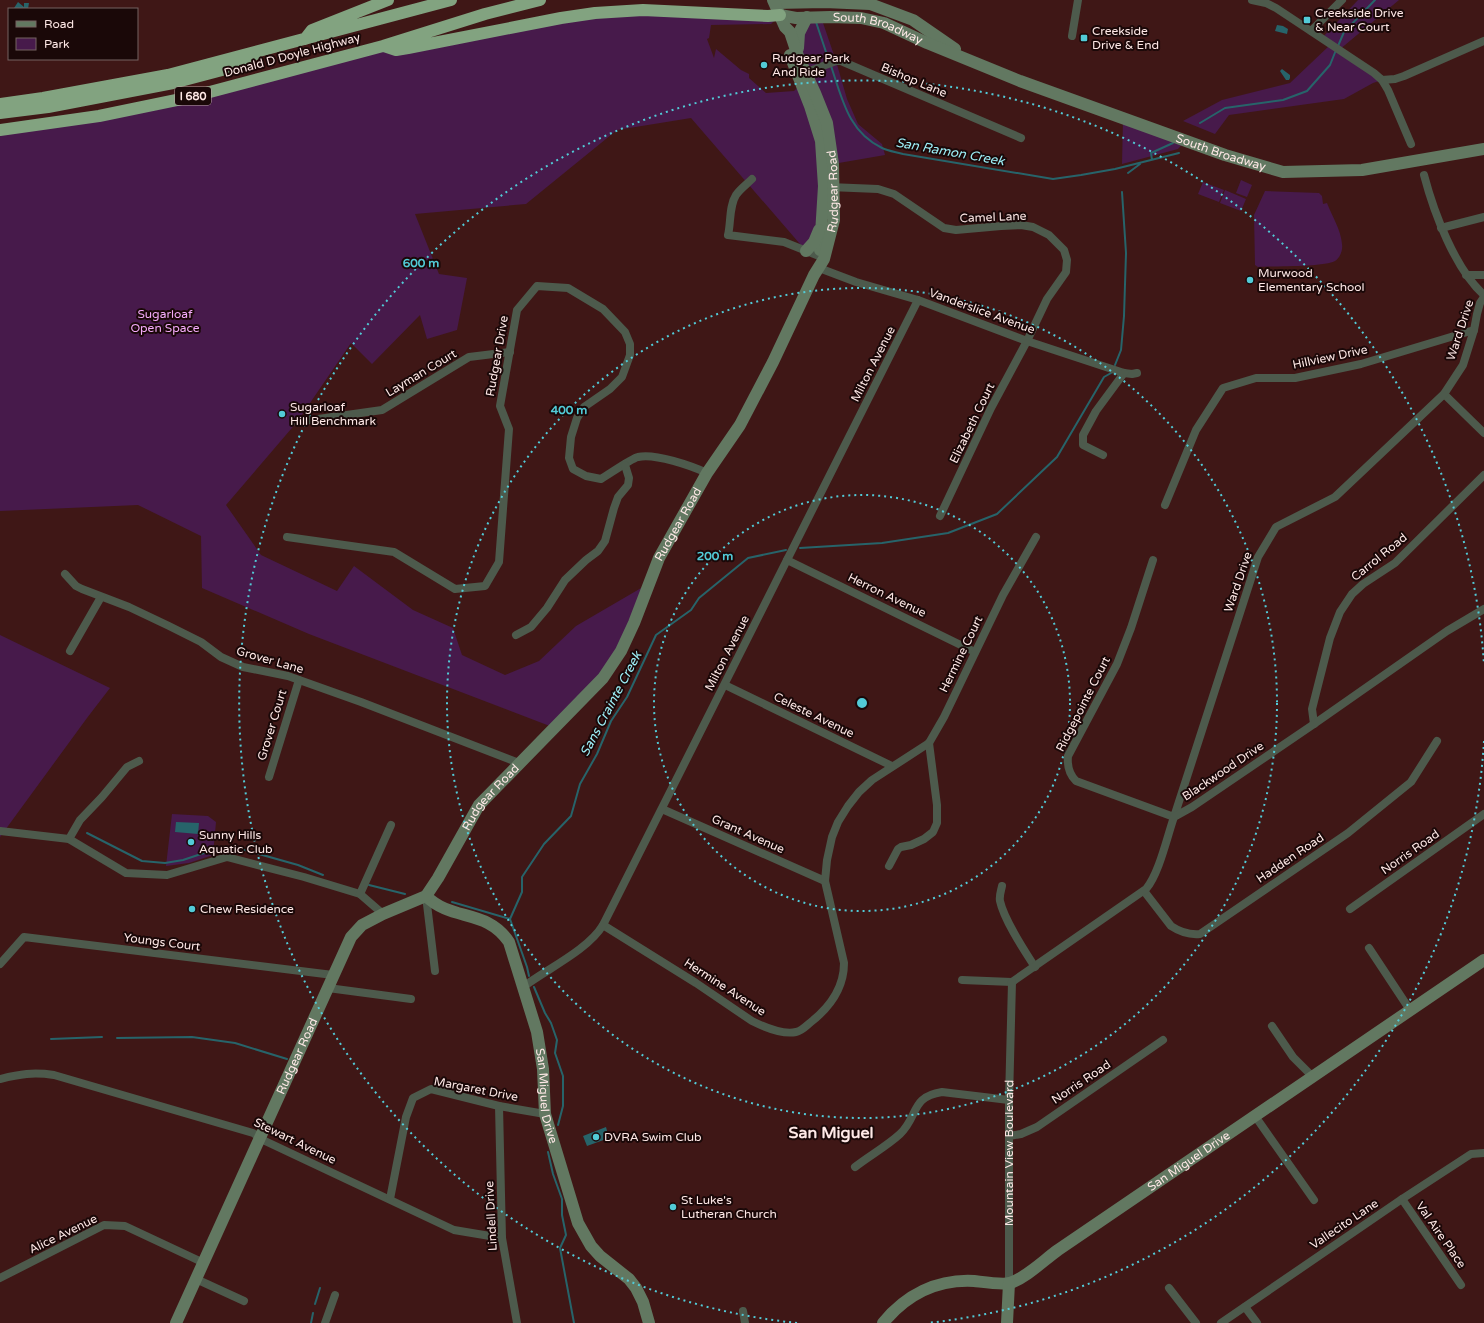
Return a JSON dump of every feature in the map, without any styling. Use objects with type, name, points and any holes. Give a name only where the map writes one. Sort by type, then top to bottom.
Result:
[{"type":"highway","points":[[304,40],[312,30],[388,0]]},
{"type":"highway","name":"Donald D Doyle Highway","points":[[0,104],[168,75],[451,0]]},
{"type":"highway","name":"Donald D Doyle Highway","points":[[0,130],[99,116],[191,97],[383,46],[485,14],[540,0]]},
{"type":"highway","points":[[383,46],[396,50],[561,18],[603,12],[643,10],[768,16],[780,15]]},
{"type":"highway","name":"I 680","points":[[0,113],[48,107],[173,83],[241,66],[258,52]]},
{"type":"street","points":[[1072,36],[1078,0]]},
{"type":"street","points":[[1252,0],[1270,5],[1374,73],[1382,80],[1388,90],[1409,140]]},
{"type":"street","points":[[1310,31],[1342,0]]},
{"type":"street","name":"South Broadway","points":[[774,1],[870,4],[913,20],[970,60]]},
{"type":"street","name":"Rudgear Road","points":[[774,1],[784,27],[790,32],[794,56],[802,74],[820,141],[829,187],[834,220],[824,259],[819,262]]},
{"type":"street","name":"South Broadway","points":[[780,15],[796,18],[861,18],[884,23],[927,43],[1020,81],[1198,146],[1283,172],[1362,170],[1484,149]]},
{"type":"street","points":[[794,56],[800,33],[807,17]]},
{"type":"street","points":[[1382,80],[1395,79],[1404,76],[1484,41]]},
{"type":"street","name":"Bishop Lane","points":[[802,74],[826,64],[841,61],[1021,138]]},
{"type":"street","points":[[1424,175],[1441,228],[1466,275],[1484,296]]},
{"type":"street","name":"Vanderslice Avenue","points":[[752,179],[736,195],[731,210],[731,223],[728,235],[784,242],[806,251],[819,262],[856,282],[918,300],[1027,341],[1124,373],[1137,373]]},
{"type":"street","name":"Rudgear Road","points":[[176,1323],[351,937],[362,925],[383,914],[426,896],[438,878],[479,805],[603,678],[621,651],[634,623],[659,558],[707,474],[740,424],[773,362],[814,274],[819,262],[822,221],[829,187]]},
{"type":"street","name":"Camel Lane","points":[[829,187],[878,189],[894,194],[944,228],[956,230],[1021,225],[1033,227],[1049,235],[1064,250],[1067,260],[1066,272],[1047,299],[1027,341]]},
{"type":"street","points":[[1441,228],[1484,217]]},
{"type":"street","points":[[806,251],[814,242],[822,221]]},
{"type":"street","points":[[1466,275],[1484,275]]},
{"type":"street","name":"Rudgear Drive","points":[[287,538],[394,552],[455,589],[484,586],[499,562],[509,429],[500,406],[517,310],[537,286],[568,288],[603,309],[625,332],[630,344],[630,355],[622,377],[610,389],[584,407],[577,418],[571,436],[569,458],[573,469],[586,476],[601,479],[638,457],[656,458],[694,467],[707,474]]},
{"type":"street","name":"Ward Drive","points":[[1174,817],[1258,556],[1276,527],[1335,497],[1444,394],[1463,365],[1474,330],[1478,309],[1484,296]]},
{"type":"street","name":"Milton Avenue","points":[[523,987],[582,948],[598,934],[918,300]]},
{"type":"street","name":"Hillview Drive","points":[[1166,505],[1196,430],[1223,388],[1256,378],[1294,378],[1361,364],[1474,330]]},
{"type":"street","name":"Elizabeth Court","points":[[940,516],[991,408],[1027,341]]},
{"type":"street","name":"Layman Court","points":[[297,422],[382,410],[469,358],[510,352]]},
{"type":"street","points":[[1103,455],[1083,445],[1083,435],[1096,411],[1124,373]]},
{"type":"street","points":[[1444,394],[1484,434]]},
{"type":"street","points":[[516,635],[532,627],[547,608],[565,580],[598,551],[605,542],[618,497],[628,485],[629,478],[625,465]]},
{"type":"street","name":"Carrol Road","points":[[1314,724],[1312,708],[1330,638],[1340,612],[1348,600],[1363,584],[1395,563],[1484,475]]},
{"type":"street","name":"Hermine Court","points":[[892,766],[929,743],[944,717],[1003,595],[1036,537]]},
{"type":"street","name":"Herron Avenue","points":[[787,560],[975,652]]},
{"type":"street","name":"Ridgepointe Court","points":[[1153,560],[1131,628],[1117,664],[1068,756],[1068,761],[1069,772],[1076,781],[1174,817]]},
{"type":"street","name":"Grover Lane","points":[[65,574],[76,586],[129,607],[201,642],[222,657],[243,667],[288,676],[361,702],[519,763]]},
{"type":"street","points":[[70,651],[101,597]]},
{"type":"street","name":"Blackwood Drive","points":[[1174,817],[1314,724],[1447,631],[1484,609]]},
{"type":"street","name":"Grover Court","points":[[268,777],[299,680]]},
{"type":"street","name":"Celeste Avenue","points":[[725,685],[892,766]]},
{"type":"street","name":"Hadden Road","points":[[1144,892],[1171,926],[1177,930],[1200,934],[1348,833],[1405,787],[1411,782],[1436,741]]},
{"type":"street","points":[[889,866],[901,846],[911,845],[924,839],[933,832],[937,823],[937,805],[929,743]]},
{"type":"street","points":[[68,839],[80,820],[127,768],[139,762]]},
{"type":"street","name":"Hermine Avenue","points":[[603,925],[696,983],[752,1021],[770,1029],[788,1032],[802,1030],[821,1015],[838,990],[842,981],[844,963],[825,881],[827,860],[832,837],[838,822],[859,792],[872,780],[892,766]]},
{"type":"street","name":"Grant Avenue","points":[[662,809],[825,881]]},
{"type":"street","name":"Norris Road","points":[[1350,908],[1484,814]]},
{"type":"street","points":[[962,980],[1012,982],[1144,892],[1152,881],[1174,817]]},
{"type":"street","points":[[360,894],[391,825]]},
{"type":"street","points":[[0,831],[68,839],[126,872],[167,875],[227,857],[304,877],[360,894],[383,914]]},
{"type":"street","points":[[1002,886],[999,896],[1005,916],[1035,967]]},
{"type":"street","points":[[426,896],[435,971]]},
{"type":"street","name":"San Miguel Drive","points":[[426,896],[442,908],[474,917],[496,927],[509,942],[537,1032],[543,1069],[545,1114],[578,1223],[591,1246],[600,1256],[629,1279],[636,1288],[643,1302],[649,1323]]},
{"type":"street","name":"Youngs Court","points":[[0,964],[24,937],[334,975]]},
{"type":"street","points":[[1369,948],[1410,1010]]},
{"type":"street","name":"San Miguel Drive","points":[[1009,1283],[1019,1279],[1058,1250],[1313,1078],[1484,960]]},
{"type":"street","name":"Mountain View Boulevard","points":[[1007,1323],[1009,1283],[1009,1100],[1012,982]]},
{"type":"street","points":[[328,988],[411,999]]},
{"type":"street","points":[[1272,1026],[1293,1057],[1313,1078]]},
{"type":"street","name":"Norris Road","points":[[1009,1136],[1021,1134],[1037,1127],[1163,1040]]},
{"type":"street","name":"Stewart Avenue","points":[[0,1079],[24,1073],[54,1075],[253,1133],[265,1141],[454,1230],[502,1238]]},
{"type":"street","name":"Margaret Drive","points":[[390,1199],[406,1117],[413,1098],[430,1089],[499,1106],[545,1114]]},
{"type":"street","points":[[854,1166],[899,1135],[909,1122],[919,1102],[931,1094],[942,1092],[1009,1100]]},
{"type":"street","name":"Lindell Drive","points":[[499,1106],[502,1238],[517,1323]]},
{"type":"street","points":[[1255,1116],[1314,1200]]},
{"type":"street","name":"Vallecito Lane","points":[[1221,1323],[1402,1199],[1471,1154],[1484,1153]]},
{"type":"street","name":"Val Aire Place","points":[[1402,1199],[1461,1285]]},
{"type":"street","name":"Alice Avenue","points":[[0,1278],[104,1225],[125,1226],[204,1263]]},
{"type":"street","points":[[196,1280],[244,1301]]},
{"type":"street","points":[[883,1323],[898,1307],[912,1297],[936,1285],[960,1280],[1009,1283]]},
{"type":"street","points":[[1169,1288],[1196,1323]]},
{"type":"street","points":[[325,1323],[335,1295]]},
{"type":"street","points":[[1245,1307],[1257,1323]]},
{"type":"street","points":[[743,1311],[745,1323]]},
{"type":"green space","points":[[1358,0],[1399,0],[1339,50],[1382,80],[1373,83],[1344,99],[1229,115],[1215,134],[1183,121],[1222,100],[1290,83],[1330,45],[1321,39]]},
{"type":"green space","name":"Sugarloaf Open Space","points":[[595,13],[780,15],[771,24],[711,25],[709,38],[707,39],[714,58],[716,49],[741,70],[749,74],[749,78],[766,93],[794,91],[801,84],[821,141],[822,221],[806,251],[691,118],[617,130],[526,204],[415,214],[439,274],[467,278],[457,330],[427,339],[420,315],[372,364],[351,343],[297,422],[226,505],[261,555],[337,591],[354,566],[413,610],[453,628],[462,655],[505,675],[539,661],[576,626],[648,584],[621,651],[555,728],[309,634],[202,588],[201,536],[138,505],[0,511],[0,130],[99,116],[383,46]]},
{"type":"green space","points":[[821,17],[847,99],[858,124],[882,144],[885,155],[833,164],[798,46],[802,26]]},
{"type":"green space","points":[[1123,119],[1185,141],[1178,149],[1122,164]]},
{"type":"green space","points":[[1241,180],[1252,185],[1247,197],[1236,193]]},
{"type":"green space","points":[[1203,182],[1224,190],[1219,202],[1198,194]]},
{"type":"green space","points":[[1225,190],[1246,199],[1241,211],[1220,203]]},
{"type":"green space","points":[[1265,191],[1319,193],[1322,196],[1323,204],[1327,203],[1340,234],[1342,249],[1337,260],[1330,263],[1311,265],[1258,267],[1255,265],[1254,215]]},
{"type":"green space","points":[[0,635],[110,688],[0,837]]},
{"type":"green space","name":"Sunny Hills Aquatic Club","points":[[172,814],[208,816],[216,822],[213,855],[189,863],[166,866]]},
{"type":"water","points":[[18,2],[24,7],[24,3],[29,3],[28,8],[14,8]]},
{"type":"water","points":[[1277,25],[1288,29],[1287,34],[1275,31]]},
{"type":"water","points":[[1282,69],[1290,75],[1289,80],[1286,80],[1280,71]]},
{"type":"water","points":[[176,822],[199,823],[198,834],[175,832]]},
{"type":"water","name":"DVRA Swim Club","points":[[606,1127],[609,1138],[587,1146],[583,1136]]},
{"type":"waterway","name":"San Ramon Creek","points":[[1338,46],[1344,32],[1375,0]]},
{"type":"waterway","name":"San Ramon Creek","points":[[816,22],[829,61]]},
{"type":"waterway","name":"San Ramon Creek","points":[[1200,123],[1225,108],[1283,100],[1307,91],[1330,65],[1336,50]]},
{"type":"waterway","name":"San Ramon Creek","points":[[831,66],[843,102],[861,133],[870,141],[882,148],[903,154],[1053,179],[1115,169],[1179,153]]},
{"type":"waterway","name":"San Ramon Creek","points":[[1152,160],[1151,153],[1173,143]]},
{"type":"waterway","name":"Sans Crainte Creek","points":[[1128,173],[1140,164]]},
{"type":"waterway","name":"Sans Crainte Creek","points":[[1115,365],[1121,350],[1124,316],[1126,253],[1122,192]]},
{"type":"waterway","name":"Sans Crainte Creek","points":[[800,548],[882,543],[948,533],[997,514],[1057,457],[1104,377],[1111,373]]},
{"type":"waterway","name":"Sans Crainte Creek","points":[[529,976],[510,919],[522,892],[522,877],[544,844],[571,816],[580,784],[597,754],[611,721],[627,697],[656,635],[691,610],[699,598],[748,558],[786,550]]},
{"type":"waterway","name":"Sans Crainte Creek","points":[[87,833],[142,861],[165,863],[183,860],[222,847]]},
{"type":"waterway","name":"Sans Crainte Creek","points":[[234,847],[298,865],[323,875]]},
{"type":"waterway","name":"Sans Crainte Creek","points":[[369,885],[405,894]]},
{"type":"waterway","name":"Sans Crainte Creek","points":[[452,902],[510,919]]},
{"type":"waterway","name":"Sans Crainte Creek","points":[[534,987],[551,1023],[557,1040],[555,1053],[563,1076],[563,1106],[558,1125]]},
{"type":"waterway","points":[[51,1039],[102,1037]]},
{"type":"waterway","points":[[117,1038],[192,1037],[235,1043],[287,1059]]},
{"type":"waterway","name":"Sans Crainte Creek","points":[[548,1152],[553,1174],[562,1199],[562,1215],[566,1235],[560,1248],[574,1323]]},
{"type":"waterway","name":"Sans Crainte Creek","points":[[315,1304],[320,1288]]},
{"type":"waterway","name":"Sans Crainte Creek","points":[[311,1323],[313,1313]]},
{"type":"place","name":"Creekside Drive & Near Court","points":[[1307,20]]},
{"type":"place","name":"Creekside Drive & End","points":[[1084,38]]},
{"type":"place","name":"Rudgear Park And Ride","points":[[764,65]]},
{"type":"place","name":"Murwood Elementary School","points":[[1250,280]]},
{"type":"place","name":"Sugarloaf Hill Benchmark","points":[[282,414]]},
{"type":"place","name":"Sunny Hills Aquatic Club","points":[[191,842]]},
{"type":"place","name":"Chew Residence","points":[[192,909]]},
{"type":"place","name":"DVRA Swim Club","points":[[596,1137]]},
{"type":"place","name":"St Luke's Lutheran Church","points":[[673,1207]]},
{"type":"district","name":"San Miguel","points":[[831,1133]]}]
